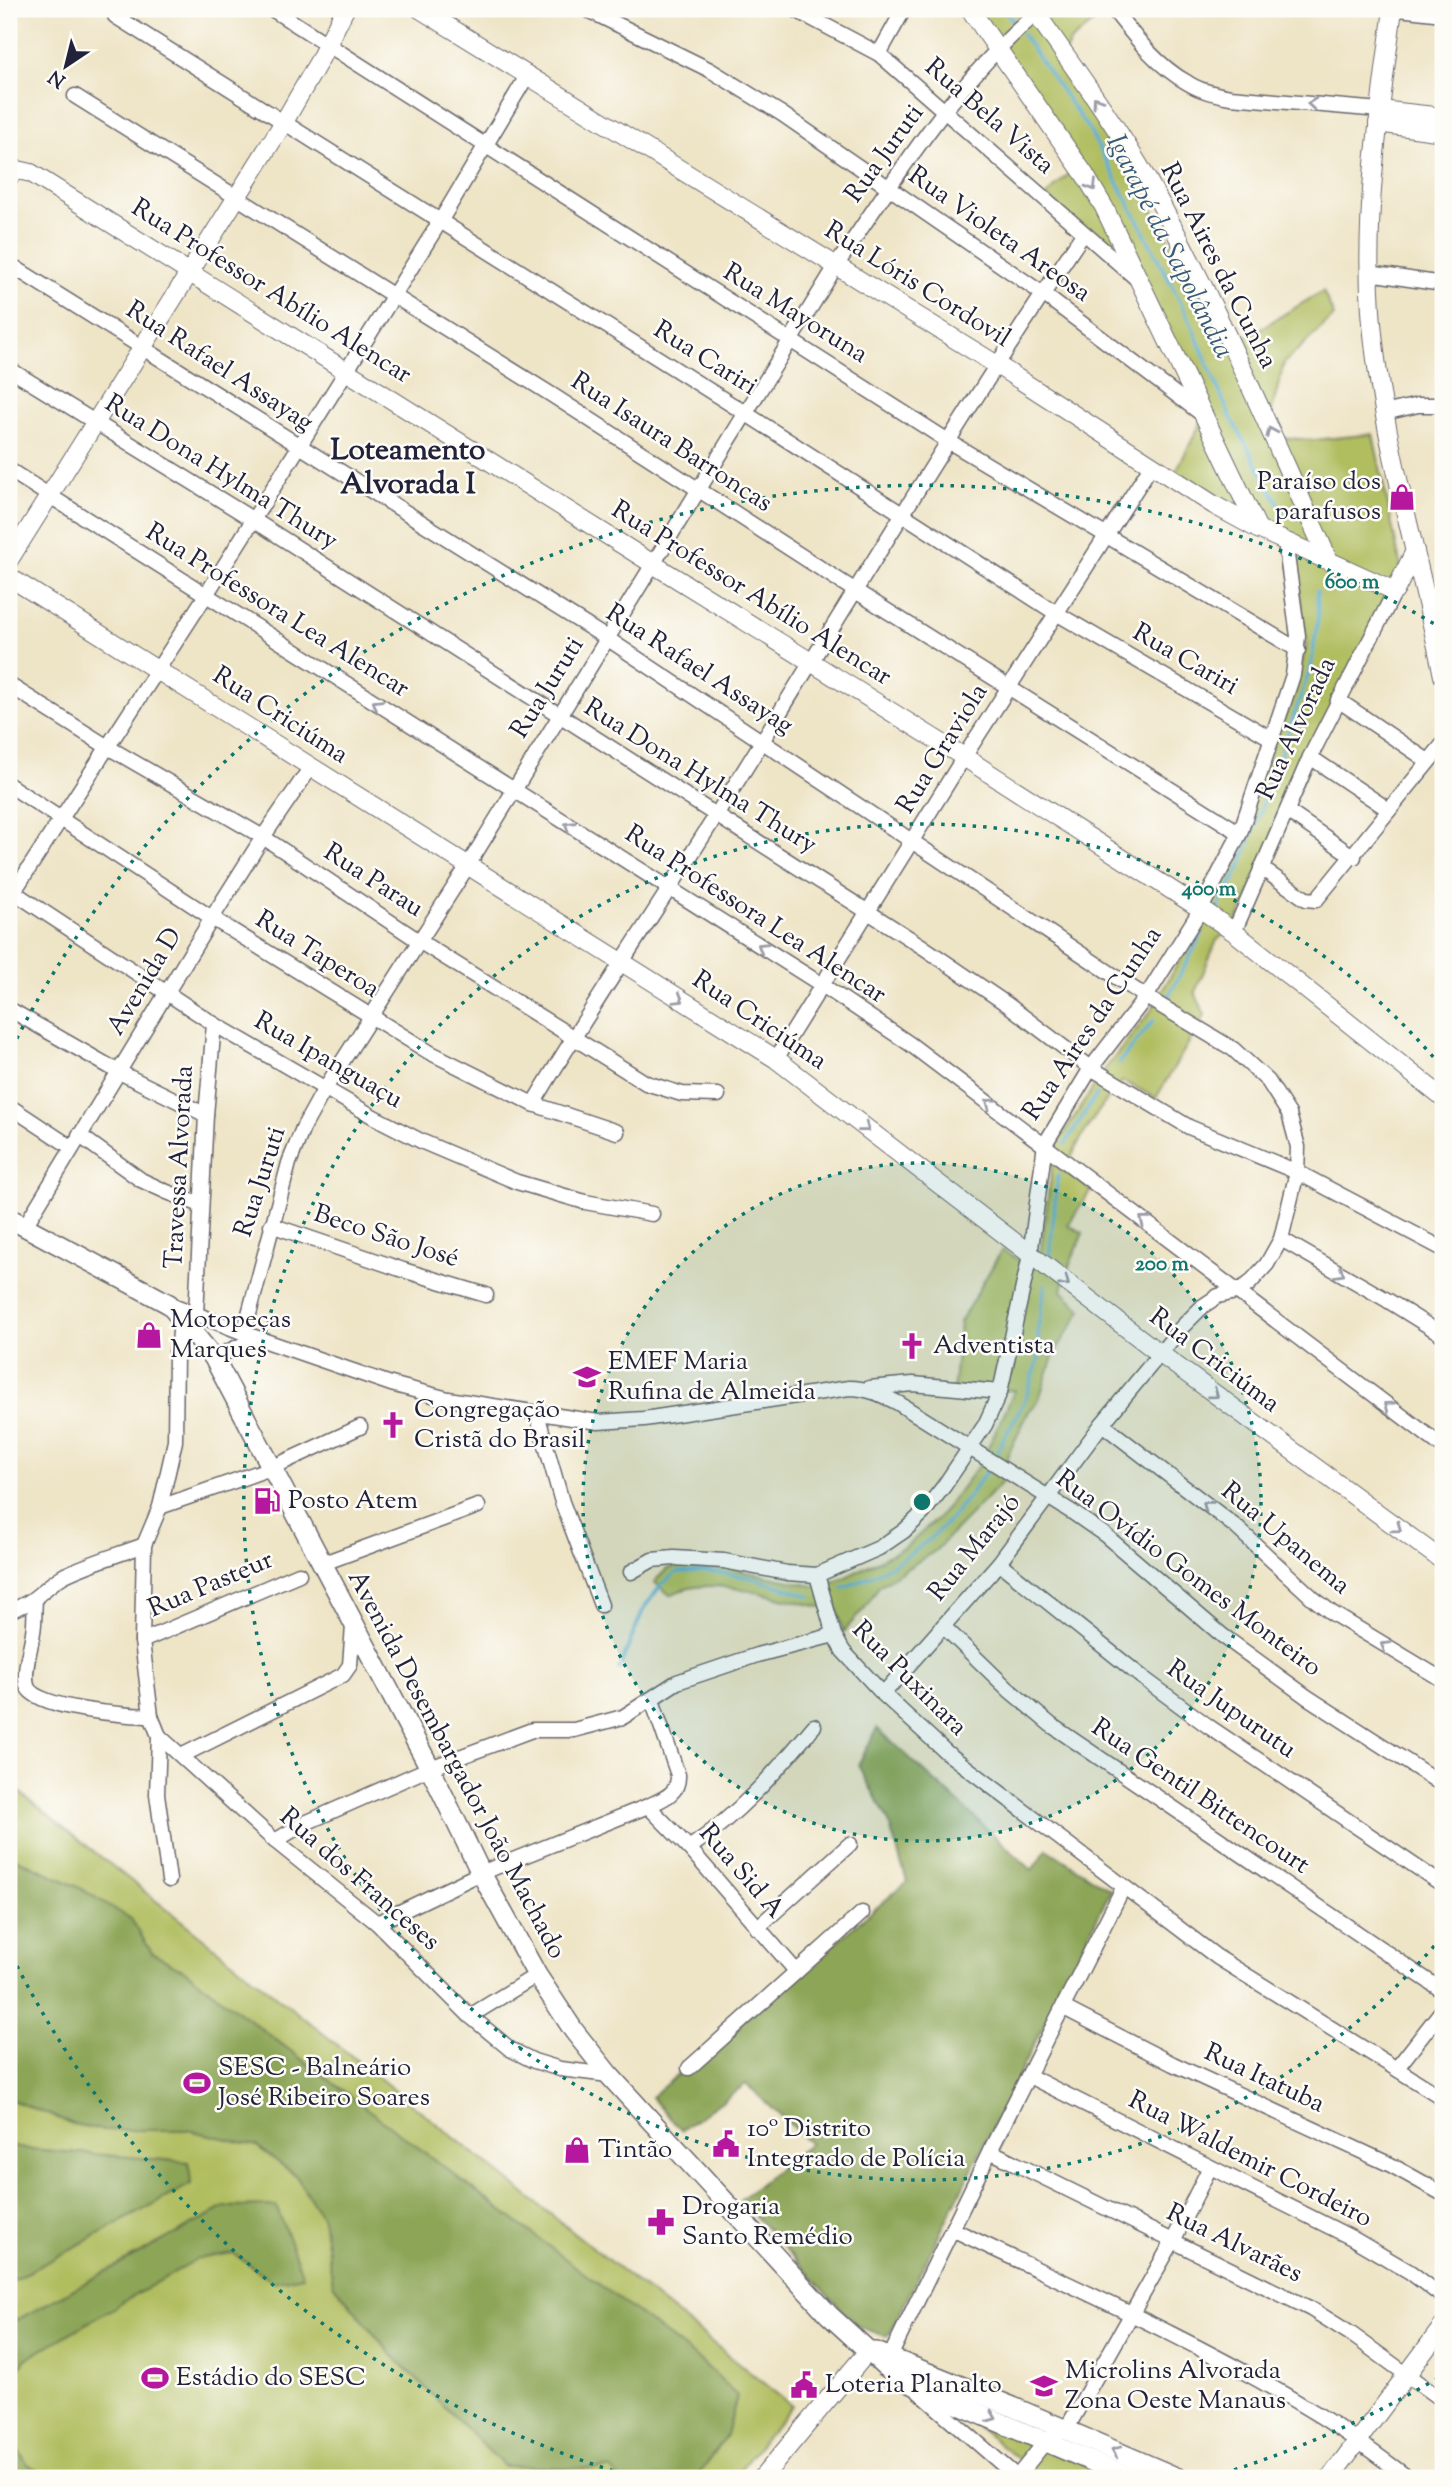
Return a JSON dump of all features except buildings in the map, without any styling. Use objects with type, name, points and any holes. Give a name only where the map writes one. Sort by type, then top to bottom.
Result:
[{"type":"main road","name":"Avenida Desembargador João Machado","points":[[17,1222],[182,1312],[214,1358],[430,1768],[481,1873],[537,1975],[573,2031],[609,2075],[829,2315],[869,2350],[888,2361],[1065,2429],[1178,2478]]},
{"type":"main road","name":"Avenida Desembargador João Machado","points":[[888,2361],[906,2381],[1131,2478]]},
{"type":"street","name":"Rua Mayoruna","points":[[272,9],[948,441],[1298,650]]},
{"type":"street","points":[[9,560],[284,122],[345,9]]},
{"type":"street","name":"Rua Lóris Cordovil","points":[[420,9],[443,15],[527,76],[997,365],[1214,505],[1258,529],[1395,591]]},
{"type":"street","name":"Rua Violeta Areosa","points":[[586,9],[745,90],[1043,294],[1203,415]]},
{"type":"street","name":"Rua Bela Vista","points":[[794,9],[879,54],[1139,280]]},
{"type":"street","points":[[879,54],[904,9]]},
{"type":"street","points":[[970,9],[1002,46],[1109,217],[1258,529]]},
{"type":"street","points":[[1113,9],[1159,61],[1189,84],[1206,91],[1230,97],[1379,116],[1443,117]]},
{"type":"street","points":[[1393,9],[1370,210],[1369,272],[1373,334],[1384,413],[1415,551],[1440,644],[1443,676]]},
{"type":"street","points":[[1399,9],[1443,14]]},
{"type":"street","name":"Rua Juruti","points":[[250,1335],[271,1225],[289,1163],[303,1128],[324,1090],[467,867],[836,266],[889,187],[978,70],[1035,12]]},
{"type":"street","name":"Rua Aires da Cunha","points":[[1035,12],[1106,114],[1148,181],[1216,312],[1329,561]]},
{"type":"street","name":"Rua Cariri","points":[[115,16],[441,220],[1056,613],[1272,739]]},
{"type":"street","points":[[10,893],[206,595],[441,220],[527,76]]},
{"type":"street","name":"Rua Isaura Barroncas","points":[[75,96],[1240,833]]},
{"type":"street","points":[[1379,116],[1443,132]]},
{"type":"street","name":"Rua Professor Abílio Alencar","points":[[9,175],[18,170],[31,173],[964,757],[1234,932],[1443,1098]]},
{"type":"street","points":[[533,1104],[716,816],[948,441],[1083,234]]},
{"type":"street","name":"Rua Rafael Assayag","points":[[9,264],[608,639],[1146,997],[1234,1049],[1268,1081],[1289,1114],[1298,1147],[1297,1172]]},
{"type":"street","points":[[1369,272],[1443,284]]},
{"type":"street","name":"Rua Dona Hylma Thury","points":[[9,369],[252,519],[923,947],[1091,1068],[1189,1127],[1297,1172],[1443,1249]]},
{"type":"street","points":[[1161,384],[1173,381],[1183,373]]},
{"type":"street","points":[[1384,413],[1418,405],[1443,405]]},
{"type":"street","name":"Rua Graviola","points":[[776,1059],[964,757],[1151,466]]},
{"type":"street","name":"Rua Professora Lea Alencar","points":[[9,470],[822,985],[910,1044],[1443,1447]]},
{"type":"street","points":[[1214,505],[1221,503],[1231,492],[1231,474]]},
{"type":"street","name":"Rua Aires da Cunha","points":[[631,1572],[652,1560],[674,1558],[724,1561],[787,1573],[817,1575],[879,1548],[904,1531],[923,1513],[971,1448],[1000,1392],[1030,1255],[1045,1144],[1091,1068],[1146,997],[1200,909],[1240,833],[1293,675],[1298,650],[1285,541]]},
{"type":"street","name":"Rua Alvorada","points":[[1234,932],[1310,757],[1415,551]]},
{"type":"street","name":"Rua Criciúma","points":[[9,577],[776,1059],[1159,1353],[1443,1561]]},
{"type":"street","name":"Rua Parau","points":[[9,685],[106,746],[263,837],[419,941],[646,1083],[682,1094],[718,1095]]},
{"type":"street","points":[[1338,700],[1428,761]]},
{"type":"street","points":[[1261,868],[1306,899],[1316,900],[1354,857],[1443,744]]},
{"type":"street","points":[[1310,757],[1389,810]]},
{"type":"street","name":"Avenida D","points":[[17,1222],[75,1141],[263,837],[311,767]]},
{"type":"street","name":"Rua Taperoa","points":[[9,785],[371,1018],[450,1063],[533,1104],[617,1132]]},
{"type":"street","points":[[1287,811],[1354,857]]},
{"type":"street","name":"Rua Ipanguaçu","points":[[10,893],[214,1024],[324,1090],[423,1142],[517,1182],[584,1202],[652,1214]]},
{"type":"street","points":[[9,1009],[119,1072],[206,1115]]},
{"type":"street","name":"Travessa Alvorada","points":[[144,1545],[160,1507],[175,1441],[176,1352],[201,1205],[214,1024]]},
{"type":"street","points":[[9,1106],[141,1180],[201,1205]]},
{"type":"street","name":"Rua Marajó","points":[[883,1694],[999,1563],[1102,1424],[1192,1315],[1219,1296],[1236,1292],[1249,1284],[1267,1264],[1281,1239],[1297,1172]]},
{"type":"street","name":"Beco São José","points":[[271,1225],[403,1270],[486,1294]]},
{"type":"street","points":[[1281,1239],[1443,1335]]},
{"type":"street","name":"Rua Ovídio Gomes Monteiro","points":[[182,1312],[391,1384],[448,1399],[598,1422],[644,1419],[864,1388],[898,1403],[1048,1496],[1105,1535],[1223,1636],[1307,1697],[1443,1784]]},
{"type":"street","points":[[214,1358],[250,1335]]},
{"type":"street","points":[[179,1344],[199,1338]]},
{"type":"street","points":[[864,1388],[913,1384],[1000,1392]]},
{"type":"street","points":[[537,1414],[562,1502],[601,1605]]},
{"type":"street","name":"Rua Upanema","points":[[1102,1424],[1236,1527],[1323,1606],[1443,1681]]},
{"type":"street","points":[[160,1507],[271,1468],[360,1427]]},
{"type":"street","points":[[321,1564],[478,1506]]},
{"type":"street","points":[[9,1610],[35,1600],[53,1581],[68,1573],[144,1545],[142,1641],[151,1716],[159,1736],[157,1794],[169,1880]]},
{"type":"street","name":"Rua Jupurutu","points":[[999,1563],[1143,1678],[1208,1726],[1443,1885]]},
{"type":"street","name":"Rua Pasteur","points":[[142,1641],[299,1574]]},
{"type":"street","points":[[817,1575],[834,1635]]},
{"type":"street","points":[[35,1600],[27,1687],[32,1693],[46,1701],[128,1716],[151,1716]]},
{"type":"street","points":[[183,1755],[344,1675],[350,1665],[353,1626]]},
{"type":"street","name":"Rua Gentil Bittencourt","points":[[943,1626],[1009,1690],[1051,1725],[1443,1991]]},
{"type":"street","name":"Rua Puxinara","points":[[275,1841],[303,1824],[430,1768],[532,1730],[574,1730],[606,1723],[623,1717],[677,1682],[757,1655],[834,1635],[844,1651],[883,1694],[946,1752],[1123,1888],[1217,1957],[1443,2098]]},
{"type":"street","points":[[377,1923],[481,1873],[648,1806],[672,1793],[678,1782],[678,1775],[652,1700]]},
{"type":"street","points":[[688,1848],[718,1827],[764,1785],[814,1726]]},
{"type":"street","name":"Rua dos Franceses","points":[[159,1736],[275,1841],[377,1923],[470,2016],[510,2049],[534,2061],[560,2069],[609,2075]]},
{"type":"street","name":"Rua Sid A","points":[[648,1806],[796,1971]]},
{"type":"street","points":[[757,1928],[850,1844]]},
{"type":"street","points":[[888,2361],[1123,1888]]},
{"type":"street","points":[[689,2068],[862,1913]]},
{"type":"street","points":[[470,2016],[537,1975]]},
{"type":"street","name":"Rua Itatuba","points":[[1063,2008],[1173,2064],[1391,2165],[1443,2194]]},
{"type":"street","points":[[1398,2068],[1443,2009]]},
{"type":"street","name":"Rua Waldemir Cordeiro","points":[[1029,2076],[1352,2238],[1410,2272],[1443,2297]]},
{"type":"street","name":"Rua Alvarães","points":[[990,2151],[1311,2309],[1351,2334],[1443,2402]]},
{"type":"street","points":[[906,2381],[1018,2477],[1046,2441],[1065,2429],[1071,2421],[1173,2241],[1210,2167]]},
{"type":"street","points":[[953,2229],[1261,2381],[1315,2412],[1408,2478]]},
{"type":"street","points":[[1330,2478],[1443,2326]]},
{"type":"street","points":[[767,2476],[869,2350]]},
{"type":"green space","points":[[975,9],[1103,9],[1106,12],[1070,42],[1063,57],[1136,178],[1228,348],[1323,291],[1334,316],[1284,363],[1271,414],[1270,441],[1373,434],[1401,568],[1235,925],[1217,940],[1195,992],[1205,1015],[1156,1098],[1123,1081],[1090,1123],[1065,1171],[1091,1190],[1068,1225],[1083,1233],[1065,1276],[1062,1291],[1082,1310],[1054,1354],[1038,1402],[1029,1411],[1005,1461],[1005,1479],[935,1551],[879,1586],[865,1608],[843,1632],[837,1609],[730,1587],[689,1588],[670,1595],[654,1582],[667,1569],[680,1565],[714,1565],[813,1586],[836,1582],[907,1546],[940,1516],[981,1462],[1015,1390],[953,1393],[960,1322],[1002,1250],[1022,1262],[1040,1255],[1055,1147],[1105,1069],[1150,1012],[1207,912],[1297,684],[1307,642],[1296,572],[1298,567],[1292,543],[1174,475],[1207,411],[1122,265],[1046,196],[1081,162]]},
{"type":"green space","points":[[877,1728],[1032,1870],[1047,1849],[1111,1890],[888,2337],[857,2326],[740,2200],[810,2143],[746,2084],[681,2130],[651,2097],[907,1882],[888,1820],[858,1765]]},
{"type":"green space","name":"SESC - Balneário José Ribeiro Soares","points":[[9,1784],[792,2406],[733,2478],[9,2478]]},
{"type":"green space","points":[[9,1855],[78,1887],[131,1919],[152,1953],[185,1971],[703,2363],[737,2396],[727,2435],[696,2478],[619,2478],[610,2469],[504,2466],[391,2354],[333,2284],[323,2219],[296,2176],[257,2146],[188,2130],[102,2130],[73,2124],[9,2099]]},
{"type":"green space","points":[[9,2145],[18,2148],[189,2162],[191,2184],[12,2281],[9,2278]]},
{"type":"green space","points":[[276,2206],[303,2276],[273,2282],[233,2253],[197,2259],[26,2359],[9,2382],[9,2324],[225,2207]]},
{"type":"green space","points":[[929,2388],[1131,2478],[1042,2478]]},
{"type":"green space","points":[[9,2437],[27,2463],[47,2478],[9,2478]]},
{"type":"waterway","name":"Igarapé da Sapolândia","points":[[1004,9],[1017,27]]},
{"type":"waterway","name":"Igarapé da Sapolândia","points":[[1022,34],[1089,130],[1129,203],[1188,317],[1229,414],[1284,513]]},
{"type":"waterway","name":"Igarapé da Sapolândia","points":[[1216,911],[1240,868],[1311,667],[1318,618],[1317,591]]},
{"type":"waterway","name":"Igarapé da Sapolândia","points":[[1167,999],[1202,934]]},
{"type":"waterway","name":"Igarapé da Sapolândia","points":[[1119,1063],[1154,1020]]},
{"type":"waterway","name":"Igarapé da Sapolândia","points":[[1065,1144],[1097,1094]]},
{"type":"waterway","name":"Igarapé da Sapolândia","points":[[1049,1258],[1058,1175]]},
{"type":"waterway","name":"Igarapé da Sapolândia","points":[[996,1453],[1025,1400],[1039,1358],[1038,1329],[1045,1285]]},
{"type":"waterway","name":"Igarapé da Sapolândia","points":[[843,1588],[890,1566],[927,1541],[959,1509],[989,1467]]},
{"type":"waterway","name":"Igarapé da Sapolândia","points":[[619,1669],[644,1608],[662,1584],[677,1572],[709,1571],[754,1578],[810,1596]]},
{"type":"place","name":"Paraíso dos parafusos","points":[[1402,497]]},
{"type":"place","name":"Motopeças Marques","points":[[149,1335]]},
{"type":"place","name":"Adventista","points":[[912,1346]]},
{"type":"place","name":"EMEF Maria Rufina de Almeida","points":[[587,1377]]},
{"type":"place","name":"Congregação Cristã do Brasil","points":[[393,1425]]},
{"type":"place","name":"Posto Atem","points":[[267,1501]]},
{"type":"place","name":"SESC - Balneário José Ribeiro Soares","points":[[197,2083]]},
{"type":"place","name":"10º Distrito Integrado de Polícia","points":[[726,2144]]},
{"type":"place","name":"Tintão","points":[[577,2150]]},
{"type":"place","name":"Drogaria Santo Remédio","points":[[661,2222]]},
{"type":"place","name":"Estádio do SESC","points":[[155,2378]]},
{"type":"place","name":"Loteria Planalto","points":[[804,2385]]},
{"type":"place","name":"Microlins Alvorada Zona Oeste Manaus","points":[[1044,2386]]},
{"type":"district","name":"Loteamento Alvorada I","points":[[408,468]]}]
